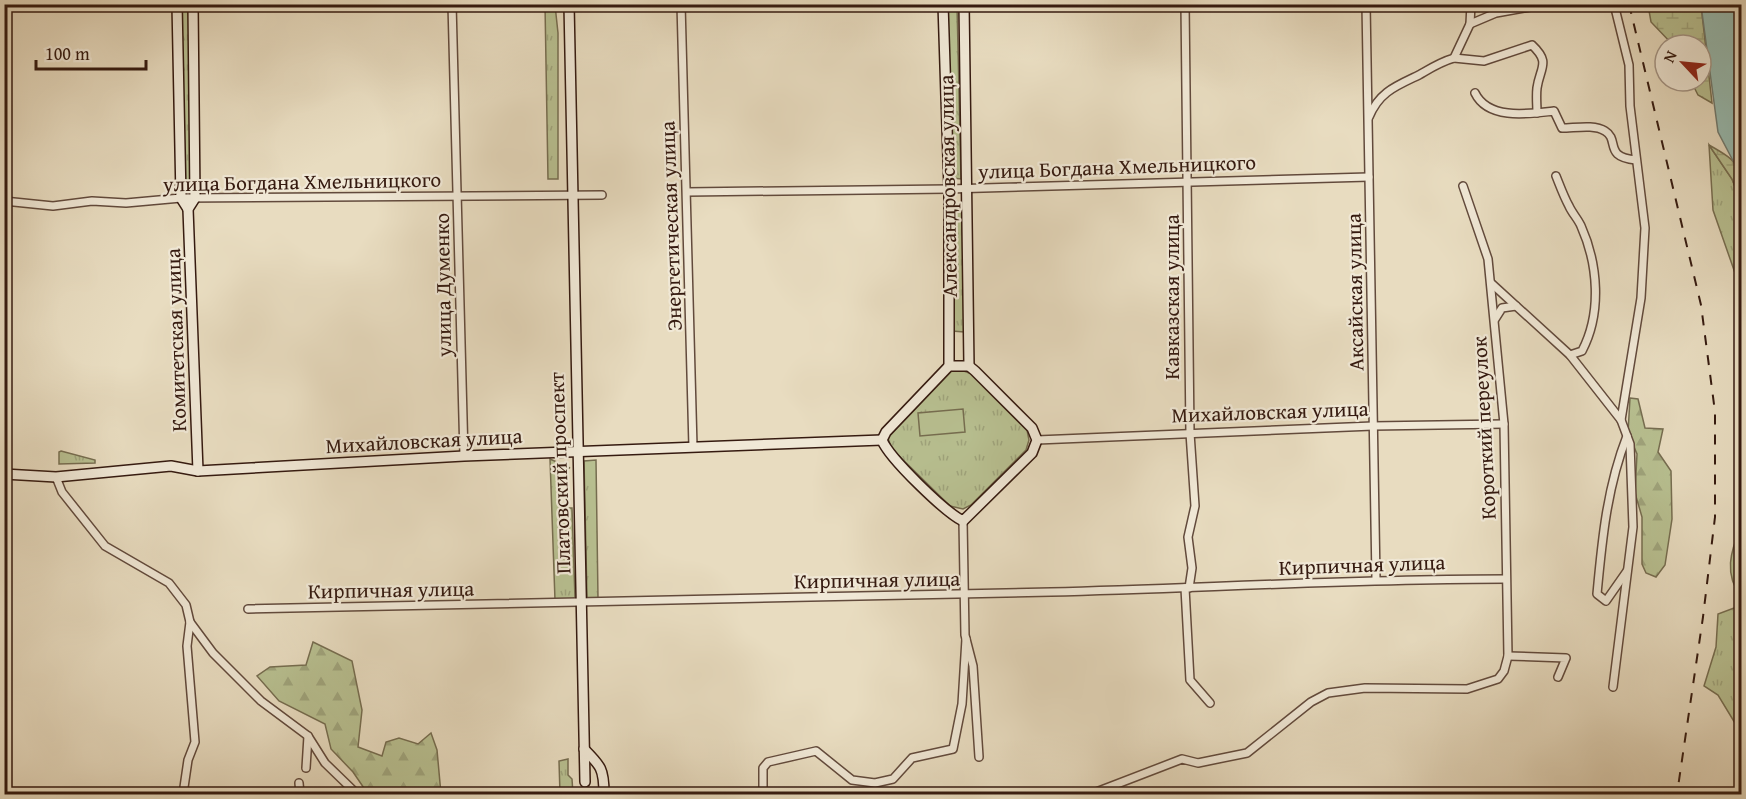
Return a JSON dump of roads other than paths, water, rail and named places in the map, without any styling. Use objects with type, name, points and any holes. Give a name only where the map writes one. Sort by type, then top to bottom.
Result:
[{"type":"street","points":[[177,4],[180,198],[188,209],[195,198],[193,4]]},
{"type":"street","name":"улица Думенко","points":[[452,4],[464,456]]},
{"type":"street","name":"Платовский проспект","points":[[562,4],[566,141],[571,196]]},
{"type":"street","name":"Платовский проспект","points":[[568,4],[585,790]]},
{"type":"street","name":"Энергетическая улица","points":[[681,4],[693,447]]},
{"type":"street","name":"Александровская улица","points":[[944,4],[949,189],[949,366]]},
{"type":"street","name":"Александровская улица","points":[[964,4],[969,366]]},
{"type":"street","name":"Кавказская улица","points":[[1185,4],[1190,433],[1195,506],[1188,537],[1192,568],[1187,588],[1190,680],[1210,703]]},
{"type":"street","name":"Аксайская улица","points":[[1366,4],[1376,579]]},
{"type":"street","points":[[1454,58],[1470,24],[1472,4]]},
{"type":"street","points":[[1470,24],[1496,13],[1546,4]]},
{"type":"street","points":[[1614,4],[1629,65],[1630,106],[1645,228],[1641,298],[1621,420]]},
{"type":"street","points":[[1367,122],[1375,102],[1384,93],[1436,63],[1454,58],[1484,61],[1532,45],[1541,53],[1544,66],[1537,88],[1537,113]]},
{"type":"street","points":[[1475,93],[1480,103],[1495,111],[1537,113],[1554,111],[1562,128],[1594,127],[1606,131],[1610,136],[1613,149],[1623,159],[1636,160]]},
{"type":"street","points":[[1556,176],[1593,255],[1595,306],[1586,345],[1582,351],[1570,355]]},
{"type":"street","name":"улица Богдана Хмельницкого","points":[[687,192],[949,189],[1188,180],[1369,177]]},
{"type":"street","name":"Короткий переулок","points":[[1091,795],[1182,759],[1197,763],[1247,753],[1311,702],[1328,693],[1365,688],[1467,689],[1498,679],[1504,671],[1508,656],[1504,424],[1488,259],[1463,186]]},
{"type":"street","name":"улица Богдана Хмельницкого","points":[[4,201],[53,206],[92,201],[126,203],[180,198],[602,195]]},
{"type":"street","name":"Комитетская улица","points":[[188,209],[198,471]]},
{"type":"street","points":[[1491,283],[1570,355],[1621,420],[1630,444],[1633,527],[1613,687]]},
{"type":"street","points":[[1494,321],[1502,308],[1516,306]]},
{"type":"street","points":[[764,795],[763,768],[768,762],[816,751],[852,780],[875,783],[893,779],[912,758],[952,749],[962,704],[966,639],[963,521],[886,450],[882,440],[886,432],[949,366],[969,366],[1032,428],[1037,440],[1032,453],[963,521]]},
{"type":"street","name":"Михайловская улица","points":[[1037,440],[1373,426],[1504,424]]},
{"type":"street","points":[[1627,436],[1613,473],[1602,538],[1597,594],[1606,602],[1628,569]]},
{"type":"street","name":"Михайловская улица","points":[[4,474],[56,477],[171,466],[198,471],[464,456],[882,440]]},
{"type":"street","points":[[56,477],[62,492],[105,546],[169,583],[186,604],[193,625],[213,653],[261,702],[308,736],[325,763],[357,795]]},
{"type":"street","name":"Кирпичная улица","points":[[248,609],[965,595],[1376,579],[1506,579]]},
{"type":"street","points":[[183,795],[188,760],[195,742],[187,646],[193,625]]},
{"type":"street","points":[[966,639],[973,666],[979,757]]},
{"type":"street","points":[[1508,656],[1566,658],[1558,676]]},
{"type":"street","points":[[306,768],[308,736]]},
{"type":"street","points":[[584,749],[600,763],[604,795]]},
{"type":"street","points":[[299,783],[300,795]]},
{"type":"water","points":[[1701,5],[1738,5],[1742,27],[1741,176],[1718,132],[1713,93],[1713,33],[1705,33]]},
{"type":"railway","points":[[1629,4],[1701,305],[1715,412],[1715,517],[1677,794]]}]
